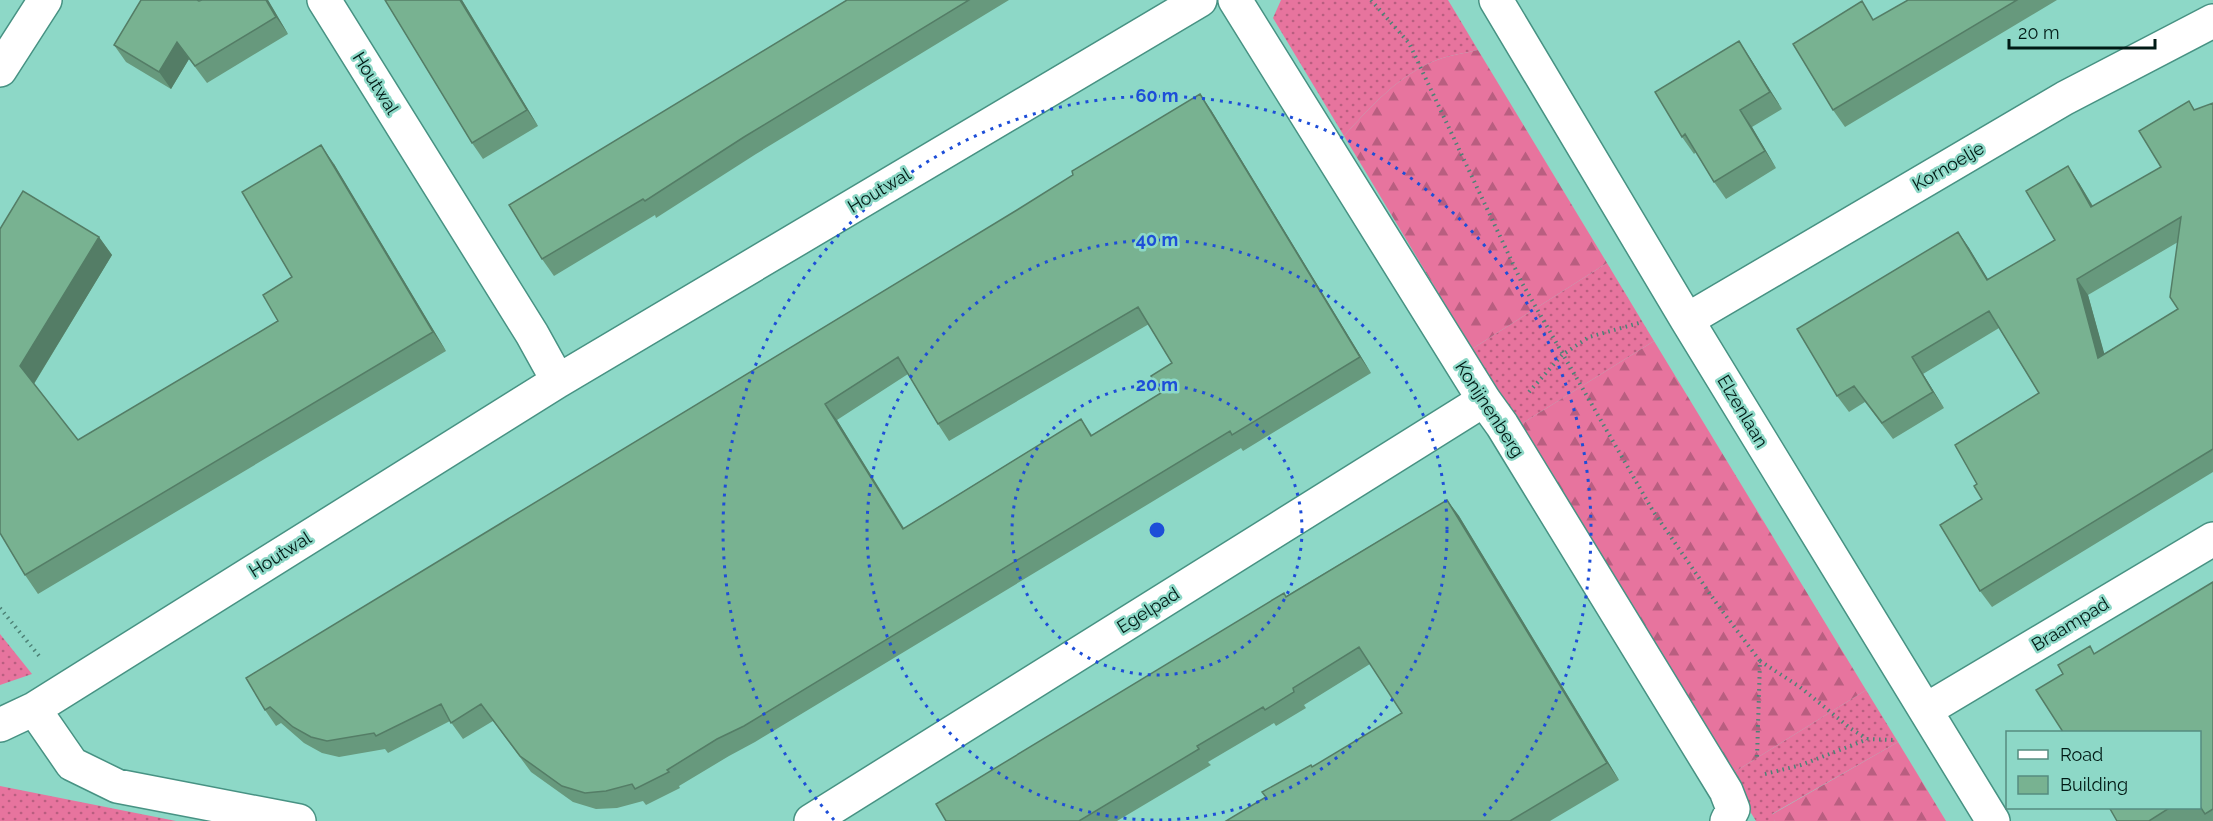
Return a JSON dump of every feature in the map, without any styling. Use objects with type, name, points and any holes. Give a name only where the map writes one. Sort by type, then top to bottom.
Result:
[{"type":"street","points":[[0,70],[45,0]]},
{"type":"street","name":"Houtwal","points":[[324,0],[532,334],[558,381]]},
{"type":"street","name":"Houtwal","points":[[0,724],[34,709],[558,381],[1200,0]]},
{"type":"street","name":"Konijnenberg","points":[[1235,0],[1493,412],[1726,806]]},
{"type":"street","name":"Elzenlaan","points":[[1496,0],[1687,320],[1993,821]]},
{"type":"street","name":"Kornoelje","points":[[1687,320],[2065,98],[2213,21]]},
{"type":"street","name":"Egelpad","points":[[811,821],[1493,412]]},
{"type":"street","name":"Braampad","points":[[1931,721],[2213,539]]},
{"type":"street","points":[[34,709],[72,764],[117,786],[299,821]]},
{"type":"path","points":[[1371,0],[1408,43],[1522,284],[1653,510],[1717,604],[1760,661],[1800,687],[1850,728],[1868,739]]},
{"type":"path","points":[[1493,412],[1542,375],[1562,354],[1589,337],[1660,317],[1687,320]]},
{"type":"path","points":[[0,608],[65,688]]},
{"type":"path","points":[[1757,777],[1760,661]]},
{"type":"path","points":[[1726,806],[1757,777],[1801,765],[1868,739],[1908,741],[1931,721]]},
{"type":"green space","points":[[1281,0],[1448,0],[1478,50],[1452,55],[1423,66],[1375,103],[1344,136],[1273,18]]},
{"type":"green space","points":[[1478,50],[1607,263],[1472,349],[1344,136],[1375,103],[1423,66],[1452,55]]},
{"type":"green space","points":[[1607,263],[1654,341],[1518,426],[1472,349]]},
{"type":"green space","points":[[1654,341],[1866,690],[1728,776],[1518,426]]},
{"type":"green space","points":[[0,634],[32,674],[0,685]]},
{"type":"green space","points":[[1866,690],[1898,742],[1772,814],[1775,821],[1756,821],[1728,776]]},
{"type":"green space","points":[[1898,742],[1946,821],[1775,821],[1771,815]]},
{"type":"green space","points":[[0,786],[176,821],[0,821]]},
{"type":"building","points":[[141,0],[266,0],[276,17],[195,66],[177,42],[159,72],[114,45]]},
{"type":"building","points":[[385,0],[460,0],[527,110],[472,143]]},
{"type":"building","points":[[847,0],[969,0],[744,137],[645,201],[643,199],[542,259],[509,205]]},
{"type":"building","points":[[1908,0],[2017,0],[1833,110],[1793,44],[1862,1],[1873,20]]},
{"type":"building","points":[[1739,41],[1770,92],[1740,110],[1765,151],[1714,182],[1685,134],[1682,137],[1655,92]]},
{"type":"building","points":[[1200,94],[1360,357],[1232,435],[1230,431],[744,726],[717,739],[667,770],[669,772],[635,789],[632,784],[606,791],[585,793],[562,786],[520,756],[481,704],[451,723],[441,704],[376,736],[374,733],[327,741],[311,737],[293,727],[270,707],[265,710],[246,678],[1017,210],[1073,175],[1072,171]],"holes":[[[1138,307],[1172,363],[1151,376],[1161,393],[1091,436],[1081,419],[903,529],[825,404],[898,357],[938,424]]]},
{"type":"building","points":[[2189,101],[2194,110],[2213,103],[2213,449],[1980,591],[1940,525],[1982,499],[1974,486],[1977,484],[1955,445],[2039,393],[1989,311],[1912,357],[1933,392],[1882,423],[1854,386],[1837,396],[1797,329],[1958,232],[1987,280],[2055,240],[2026,191],[2068,166],[2091,207],[2161,167],[2139,131]],"holes":[[[2181,217],[2170,297],[2178,309],[2098,358],[2077,279]]]},
{"type":"building","points":[[321,145],[433,332],[25,575],[0,533],[0,229],[23,191],[99,237],[20,366],[78,440],[278,321],[263,295],[292,277],[242,192]]},
{"type":"building","points":[[1447,500],[1607,763],[1510,821],[1226,821],[1266,797],[1262,792],[1311,765],[1312,767],[1402,713],[1359,647],[1293,688],[1294,692],[1265,710],[1263,707],[1197,746],[1199,749],[1079,821],[946,821],[936,804],[1284,593],[1286,597]]},
{"type":"building","points":[[2213,582],[2213,809],[2205,814],[2201,808],[2201,731],[2062,731],[2036,690],[2063,674],[2058,665],[2090,646],[2094,654]]},
{"type":"building","points":[[2110,809],[2168,809],[2149,821],[2117,821]]}]
